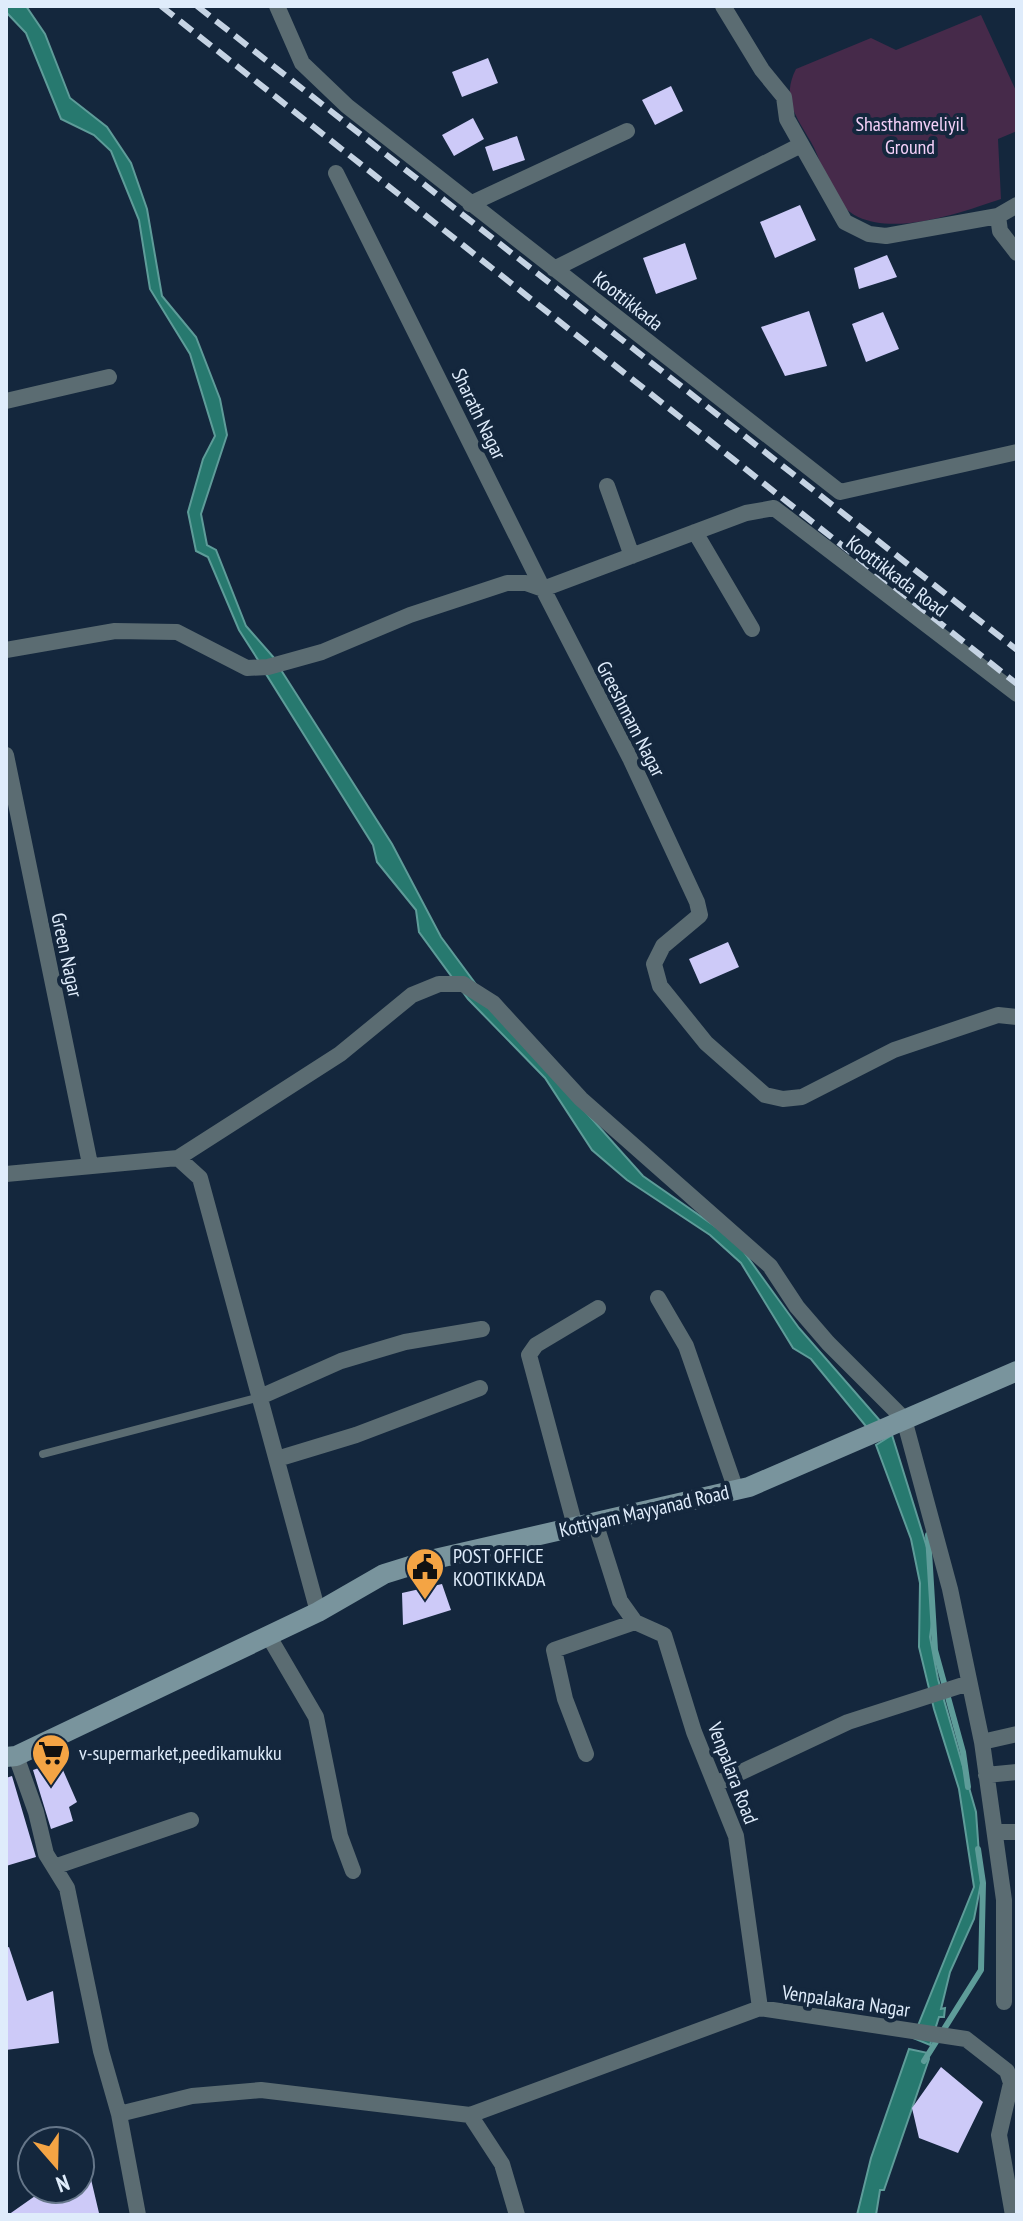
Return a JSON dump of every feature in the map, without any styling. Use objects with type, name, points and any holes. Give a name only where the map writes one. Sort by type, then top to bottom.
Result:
[{"type":"main road","name":"Kottiyam Mayyanad Road","points":[[11,1757],[318,1612],[384,1574],[736,1490],[852,1445],[904,1419],[1017,1371]]},
{"type":"street","name":"Koottikkada","points":[[277,6],[308,69],[347,106],[840,492],[1017,452]]},
{"type":"street","points":[[723,6],[762,70],[784,97],[787,119],[845,222],[869,234],[933,230],[998,216],[1017,205]]},
{"type":"street","points":[[470,204],[627,131]]},
{"type":"street","points":[[554,269],[801,145]]},
{"type":"street","name":"Sharath Nagar","points":[[336,173],[543,589]]},
{"type":"street","points":[[998,216],[1000,231],[1017,253]]},
{"type":"street","points":[[6,401],[109,377]]},
{"type":"street","points":[[607,486],[632,556]]},
{"type":"street","name":"Koottikkada Road","points":[[695,532],[746,513],[774,508],[1017,694]]},
{"type":"street","points":[[6,650],[115,631],[177,632],[247,668],[268,667],[311,656],[410,615],[507,583],[526,583],[543,589],[695,532],[752,629]]},
{"type":"street","name":"Greeshmam Nagar","points":[[543,589],[630,758],[697,902],[700,915],[663,946],[654,964],[660,986],[673,1005],[716,1052],[765,1095],[783,1099],[802,1097],[894,1050],[998,1015],[1017,1017]]},
{"type":"street","name":"Green Nagar","points":[[6,755],[90,1164]]},
{"type":"street","points":[[6,1174],[178,1158],[340,1054],[412,995],[439,984],[463,984],[493,1003],[581,1099],[770,1266],[797,1307],[828,1343],[904,1419],[950,1589],[964,1685],[982,1742],[1010,1900],[1004,2002]]},
{"type":"street","points":[[178,1158],[200,1178],[318,1612]]},
{"type":"street","points":[[658,1298],[686,1346],[736,1490]]},
{"type":"street","name":"Venpalara Road","points":[[598,1308],[536,1345],[529,1355],[585,1524],[620,1601],[635,1622],[664,1635],[694,1732],[736,1836],[760,2008]]},
{"type":"street","points":[[260,1397],[367,1353],[405,1342],[482,1329]]},
{"type":"street","points":[[277,1459],[356,1435],[480,1388]]},
{"type":"street","points":[[586,1754],[565,1699],[554,1650],[635,1622]]},
{"type":"street","points":[[268,1635],[316,1717],[340,1836],[353,1871]]},
{"type":"street","points":[[716,1784],[848,1722],[964,1685]]},
{"type":"street","points":[[982,1742],[1017,1734]]},
{"type":"street","points":[[11,1757],[36,1812],[46,1854],[67,1888],[101,2051],[119,2114],[138,2215]]},
{"type":"street","points":[[986,1775],[1017,1772]]},
{"type":"street","points":[[54,1867],[191,1820]]},
{"type":"street","points":[[996,1832],[1017,1832]]},
{"type":"street","points":[[119,2114],[192,2096],[261,2090],[470,2115],[760,2008]]},
{"type":"street","name":"Venpalakara Nagar","points":[[760,2008],[966,2039],[1007,2071],[1011,2083],[999,2135],[1013,2215]]},
{"type":"street","points":[[470,2115],[502,2164],[517,2215]]},
{"type":"lane","points":[[43,1454],[260,1397]]},
{"type":"green space","name":"Shasthamveliyil Ground","points":[[981,15],[1017,93],[1017,131],[998,139],[1001,199],[936,219],[911,223],[887,224],[865,220],[847,210],[833,192],[792,107],[790,89],[796,69],[871,38],[896,50]]},
{"type":"shaded area","points":[[6,6],[26,6],[45,34],[70,98],[107,127],[131,163],[147,209],[162,296],[196,337],[220,399],[227,435],[201,514],[207,545],[216,550],[246,626],[275,659],[260,663],[239,630],[208,557],[196,551],[188,512],[203,459],[215,436],[190,354],[150,289],[139,220],[111,151],[94,135],[61,119],[26,33],[6,12]]},
{"type":"shaded area","points":[[281,670],[392,844],[441,937],[498,1014],[643,1176],[736,1241],[799,1328],[882,1423],[869,1430],[811,1359],[793,1348],[741,1263],[710,1235],[627,1180],[592,1150],[545,1078],[468,999],[419,932],[416,910],[377,862],[373,845],[266,674]]},
{"type":"shaded area","points":[[892,1435],[929,1554],[933,1616],[930,1637],[938,1679],[976,1812],[981,1883],[974,1919],[950,1972],[941,2009],[945,2008],[944,2017],[939,2017],[930,2045],[913,2038],[974,1887],[959,1789],[919,1647],[920,1583],[911,1539],[876,1445]]},
{"type":"shaded area","points":[[909,2049],[928,2053],[929,2059],[884,2190],[880,2190],[876,2215],[857,2215],[871,2158]]},
{"type":"building","points":[[488,58],[498,83],[462,97],[452,72]]},
{"type":"building","points":[[671,86],[683,111],[655,125],[642,100]]},
{"type":"building","points":[[473,118],[484,139],[454,156],[442,135]]},
{"type":"building","points":[[517,136],[525,160],[493,171],[485,147]]},
{"type":"building","points":[[800,205],[816,240],[775,258],[760,222]]},
{"type":"building","points":[[685,243],[697,279],[656,294],[643,258]]},
{"type":"building","points":[[887,255],[897,277],[859,289],[854,268]]},
{"type":"building","points":[[809,311],[827,366],[785,376],[761,327]]},
{"type":"building","points":[[883,312],[899,349],[866,362],[852,324]]},
{"type":"building","points":[[728,942],[739,967],[700,984],[689,959]]},
{"type":"building","name":"POST OFFICE KOOTIKKADA","points":[[442,1584],[451,1610],[403,1625],[402,1593]]},
{"type":"building","name":"v-supermarket,peedikamukku","points":[[59,1761],[77,1802],[69,1807],[73,1821],[51,1829],[33,1770]]},
{"type":"building","points":[[12,1776],[36,1857],[6,1866],[6,1778]]},
{"type":"building","points":[[9,1947],[27,2001],[53,1991],[59,2043],[6,2050],[6,1948]]},
{"type":"building","points":[[941,2067],[983,2102],[958,2153],[919,2138],[912,2108]]},
{"type":"building","points":[[96,2200],[99,2213],[8,2215],[22,2205],[96,2205]]},
{"type":"waterway","points":[[928,1535],[935,1650],[963,1752],[968,1787]]},
{"type":"waterway","points":[[924,2061],[981,1970],[983,1883],[978,1849]]},
{"type":"railway","points":[[161,6],[1017,684]]},
{"type":"railway","points":[[197,6],[1017,650]]},
{"type":"place","name":"POST OFFICE KOOTIKKADA","points":[[425,1601]]},
{"type":"place","name":"v-supermarket,peedikamukku","points":[[51,1787]]}]
